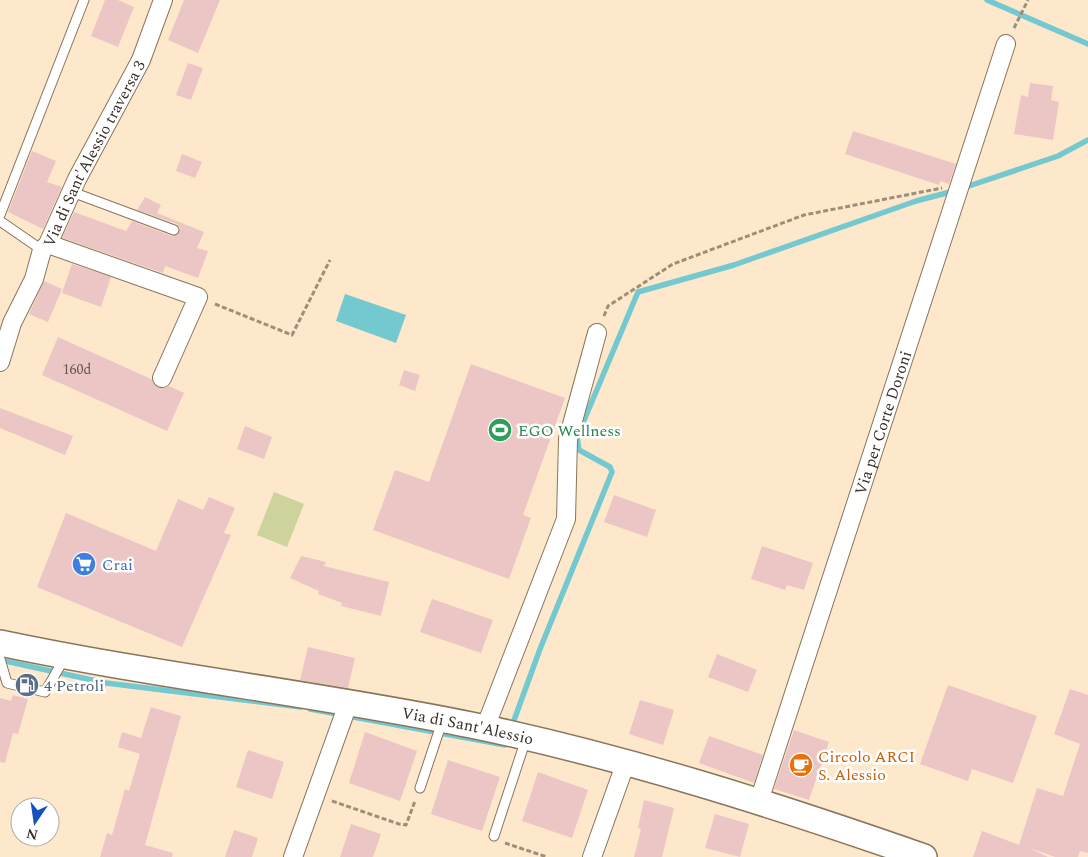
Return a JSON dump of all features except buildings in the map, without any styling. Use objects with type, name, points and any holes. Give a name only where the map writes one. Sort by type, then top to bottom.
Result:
[{"type":"street","name":"Via di Sant'Alessio traversa 3","points":[[0,362],[12,323],[34,279],[45,247],[141,60],[163,0]]},
{"type":"street","name":"Via per Corte Doroni","points":[[759,801],[1006,44]]},
{"type":"street","points":[[45,247],[198,297],[162,378]]},
{"type":"street","points":[[484,728],[566,519],[568,439],[597,333]]},
{"type":"street","name":"Via di Sant'Alessio","points":[[0,643],[439,731],[484,728],[626,762],[759,801],[924,857]]},
{"type":"street","points":[[293,857],[345,711]]},
{"type":"street","points":[[592,857],[626,762]]},
{"type":"lane","points":[[0,215],[84,0]]},
{"type":"lane","points":[[72,192],[174,230]]},
{"type":"lane","points":[[0,221],[45,247]]},
{"type":"lane","points":[[0,660],[7,684],[45,692],[66,656]]},
{"type":"lane","points":[[420,788],[439,731]]},
{"type":"lane","points":[[494,836],[526,738]]},
{"type":"path","points":[[1015,25],[1028,0]]},
{"type":"path","points":[[597,333],[608,306],[673,264],[804,215],[960,184]]},
{"type":"path","points":[[198,297],[292,335],[330,260]]},
{"type":"path","points":[[315,796],[399,824],[406,824],[420,788]]},
{"type":"path","points":[[494,836],[497,840],[547,857]]},
{"type":"green space","points":[[274,492],[304,504],[287,547],[257,535]]},
{"type":"water","points":[[345,294],[406,315],[396,343],[336,321]]},
{"type":"waterway","points":[[987,0],[1088,44]]},
{"type":"waterway","points":[[963,188],[1058,156],[1088,140]]},
{"type":"waterway","points":[[513,723],[540,649],[612,472],[610,467],[579,450],[577,437],[638,292],[734,265],[916,201],[954,191]]},
{"type":"waterway","points":[[0,660],[106,683],[301,707]]},
{"type":"waterway","points":[[310,709],[505,745]]},
{"type":"place","name":"EGO Wellness","points":[[500,430]]},
{"type":"place","name":"Crai","points":[[84,564]]},
{"type":"place","name":"4 Petroli","points":[[27,685]]},
{"type":"place","name":"Circolo ARCI S. Alessio","points":[[801,765]]}]
